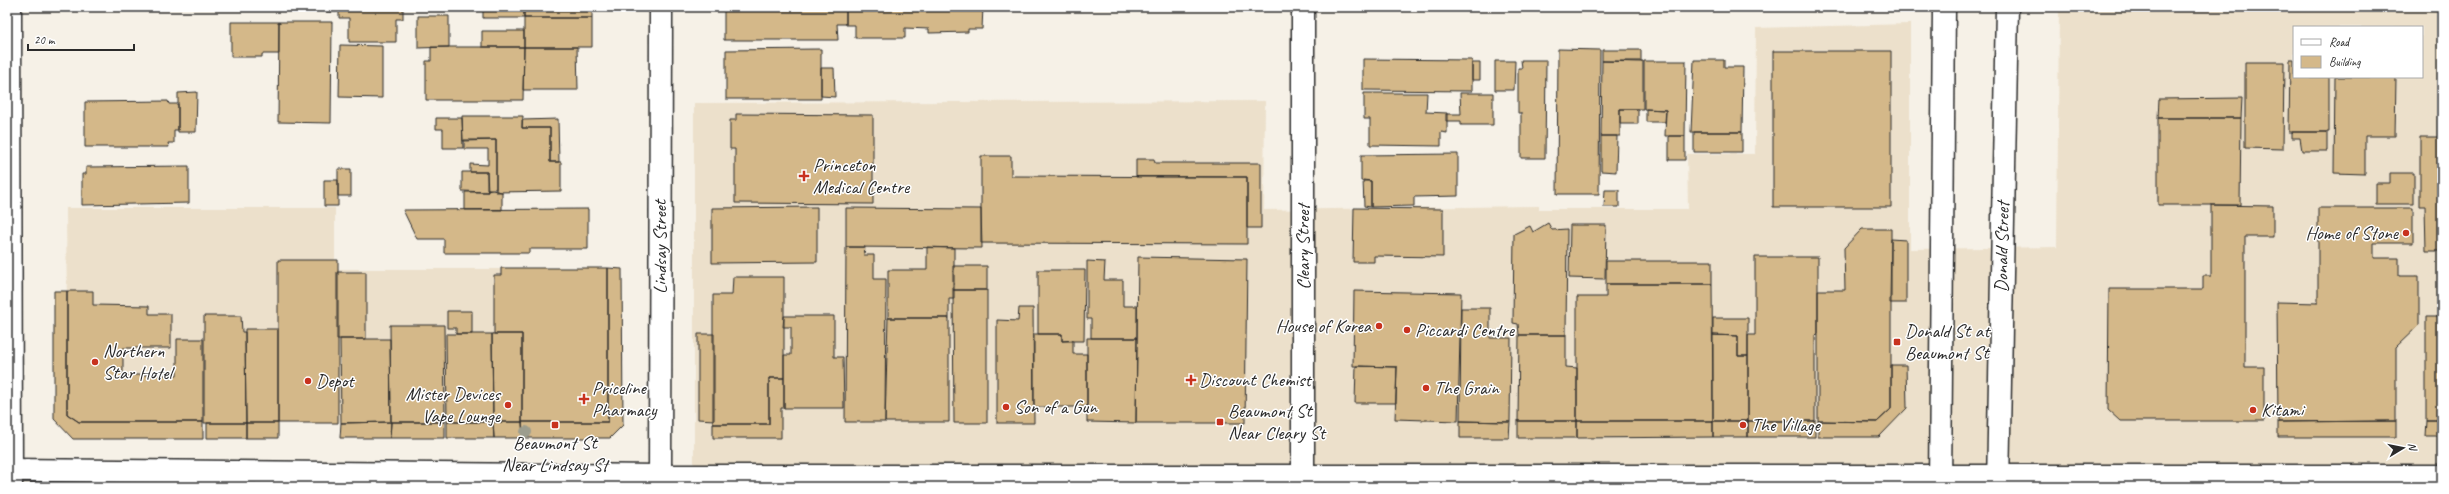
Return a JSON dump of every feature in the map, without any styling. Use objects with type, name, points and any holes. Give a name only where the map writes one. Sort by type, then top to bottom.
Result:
[{"type":"main road","points":[[10,7],[10,476],[660,482],[1998,481],[2442,476]]},
{"type":"main road","name":"Lindsay Street","points":[[660,7],[660,482]]},
{"type":"main road","name":"Cleary Street","points":[[1303,7],[1303,482]]},
{"type":"main road","points":[[1940,481],[1944,7]]},
{"type":"main road","name":"Donald Street","points":[[1998,481],[2007,7]]},
{"type":"shaded area","points":[[2059,7],[2442,7],[2442,487],[694,487],[694,103],[1265,101],[1264,210],[1539,206],[1539,209],[1688,209],[1687,154],[1755,154],[1756,28],[1910,24],[1910,249],[2057,247]]},
{"type":"shaded area","points":[[66,208],[335,208],[335,269],[605,269],[522,422],[68,421]]},
{"type":"building","points":[[309,7],[337,7],[337,12],[309,11]]},
{"type":"building","points":[[339,7],[403,7],[403,19],[396,19],[396,42],[349,42],[349,18],[339,18]]},
{"type":"building","points":[[483,7],[524,7],[524,18],[483,18]]},
{"type":"building","points":[[524,7],[592,7],[592,18],[524,18]]},
{"type":"building","points":[[724,7],[846,7],[846,24],[837,24],[838,40],[724,40]]},
{"type":"building","points":[[846,7],[983,7],[982,29],[968,29],[968,32],[929,33],[929,29],[905,28],[905,38],[855,38],[855,25],[846,25]]},
{"type":"building","points":[[418,16],[449,16],[449,47],[418,48]]},
{"type":"building","points":[[524,18],[592,18],[592,47],[524,47]]},
{"type":"building","points":[[231,22],[279,22],[279,54],[262,54],[262,57],[231,57]]},
{"type":"building","points":[[279,22],[332,22],[331,123],[278,122]]},
{"type":"building","points":[[482,31],[524,31],[524,47],[482,47]]},
{"type":"building","points":[[340,45],[382,46],[382,98],[339,97]]},
{"type":"building","points":[[431,47],[524,47],[523,100],[426,100],[426,61],[431,61]]},
{"type":"building","points":[[524,47],[577,47],[578,90],[523,90]]},
{"type":"building","points":[[821,49],[821,99],[726,99],[726,50]]},
{"type":"building","points":[[1558,49],[1600,50],[1599,194],[1557,194]]},
{"type":"building","points":[[1602,50],[1641,50],[1641,62],[1602,61]]},
{"type":"building","points":[[1773,51],[1891,51],[1891,207],[1773,207]]},
{"type":"building","points":[[1363,59],[1472,60],[1472,91],[1363,90]]},
{"type":"building","points":[[1521,60],[1546,60],[1545,158],[1521,158],[1521,113],[1518,113],[1518,68],[1522,68]]},
{"type":"building","points":[[1694,60],[1724,60],[1724,67],[1743,67],[1742,132],[1691,132]]},
{"type":"building","points":[[2290,60],[2293,60],[2293,78],[2329,78],[2329,132],[2289,132]]},
{"type":"building","points":[[1495,61],[1515,61],[1514,90],[1495,90]]},
{"type":"building","points":[[1602,61],[1643,61],[1643,109],[1620,109],[1620,136],[1601,136]]},
{"type":"building","points":[[1644,61],[1686,61],[1685,136],[1665,136],[1666,110],[1644,109]]},
{"type":"building","points":[[2245,62],[2284,62],[2283,149],[2245,148]]},
{"type":"building","points":[[1472,63],[1480,63],[1480,80],[1472,80]]},
{"type":"building","points":[[821,68],[834,68],[835,97],[821,96]]},
{"type":"building","points":[[2335,78],[2396,78],[2395,136],[2365,136],[2365,174],[2334,173]]},
{"type":"building","points":[[197,92],[196,132],[178,132],[178,93]]},
{"type":"building","points":[[1364,93],[1427,93],[1426,112],[1447,113],[1447,133],[1441,132],[1441,146],[1370,145],[1370,119],[1364,119]]},
{"type":"building","points":[[1460,93],[1493,93],[1493,125],[1461,125],[1461,121],[1446,121],[1446,114],[1461,114]]},
{"type":"building","points":[[2242,98],[2241,118],[2158,118],[2159,99]]},
{"type":"building","points":[[168,101],[169,104],[178,104],[178,130],[174,130],[174,143],[168,143],[169,147],[85,147],[85,102]]},
{"type":"building","points":[[1620,109],[1638,109],[1638,124],[1620,124]]},
{"type":"building","points":[[1646,109],[1666,110],[1665,122],[1646,122]]},
{"type":"building","name":"Princeton Medical Centre","points":[[736,114],[873,115],[873,204],[735,203],[735,149],[730,149],[730,120],[736,120]]},
{"type":"building","points":[[462,116],[523,116],[522,128],[550,128],[550,162],[561,162],[561,191],[496,192],[496,140],[463,141]]},
{"type":"building","points":[[436,118],[462,118],[463,148],[443,148],[443,129],[436,129]]},
{"type":"building","points":[[2158,118],[2241,118],[2240,205],[2158,205]]},
{"type":"building","points":[[558,119],[559,162],[550,162],[550,128],[522,128],[522,120]]},
{"type":"building","points":[[1694,132],[1742,132],[1742,152],[1694,152]]},
{"type":"building","points":[[2292,132],[2327,132],[2327,151],[2302,151],[2300,138],[2292,138]]},
{"type":"building","points":[[1601,136],[1617,136],[1616,172],[1601,171]]},
{"type":"building","points":[[1669,136],[1685,136],[1685,160],[1669,160]]},
{"type":"building","points":[[2420,137],[2442,137],[2442,251],[2426,251],[2425,206],[2420,206]]},
{"type":"building","points":[[464,140],[496,140],[496,189],[487,189],[487,172],[470,172],[470,164],[488,165],[488,149],[464,149]]},
{"type":"building","points":[[1458,154],[1458,196],[1414,197],[1414,206],[1371,207],[1371,181],[1361,181],[1361,155]]},
{"type":"building","points":[[981,156],[1011,156],[1011,176],[1247,177],[1247,244],[981,243]]},
{"type":"building","points":[[1136,159],[1154,159],[1155,163],[1261,163],[1261,228],[1247,228],[1247,177],[1136,177]]},
{"type":"building","points":[[189,166],[189,203],[82,205],[82,174],[86,174],[86,167]]},
{"type":"building","points":[[338,169],[351,169],[351,196],[338,196]]},
{"type":"building","points":[[462,172],[487,172],[488,192],[462,191]]},
{"type":"building","points":[[2390,173],[2414,173],[2414,204],[2376,204],[2376,183],[2390,183]]},
{"type":"building","points":[[324,180],[338,180],[338,206],[324,206]]},
{"type":"building","points":[[1363,180],[1371,181],[1371,207],[1364,206]]},
{"type":"building","points":[[487,189],[502,192],[502,210],[465,210],[465,192],[488,192]]},
{"type":"building","points":[[1605,190],[1619,190],[1619,207],[1604,207]]},
{"type":"building","points":[[2211,205],[2273,206],[2273,237],[2245,237],[2245,367],[2264,367],[2264,421],[2120,421],[2108,410],[2109,289],[2203,289],[2203,276],[2211,276]]},
{"type":"building","points":[[817,207],[817,262],[712,263],[712,208]]},
{"type":"building","points":[[846,208],[981,209],[982,248],[846,247]]},
{"type":"building","points":[[1354,208],[1443,209],[1443,257],[1374,256],[1374,262],[1353,262]]},
{"type":"building","points":[[2318,208],[2413,208],[2413,243],[2374,243],[2374,258],[2399,258],[2399,276],[2419,276],[2419,325],[2396,347],[2396,421],[2278,422],[2277,302],[2318,303]]},
{"type":"building","points":[[588,209],[588,249],[529,249],[529,253],[444,253],[444,239],[417,239],[403,210]]},
{"type":"building","points":[[1548,223],[1552,230],[1567,229],[1566,335],[1519,335],[1518,324],[1513,323],[1514,234],[1530,226],[1533,232]]},
{"type":"building","points":[[1570,225],[1606,225],[1605,279],[1569,278]]},
{"type":"building","points":[[1862,229],[1891,229],[1891,409],[1877,422],[1818,421],[1818,290],[1845,290],[1844,248]]},
{"type":"building","points":[[1891,239],[1906,240],[1906,303],[1890,303]]},
{"type":"building","points":[[846,247],[865,247],[864,255],[874,255],[874,279],[886,279],[885,422],[845,422]]},
{"type":"building","points":[[927,247],[954,248],[954,299],[949,299],[949,318],[888,318],[888,270],[927,270]]},
{"type":"building","name":"Discount Chemist","points":[[1138,257],[1247,259],[1245,423],[1136,423]]},
{"type":"building","points":[[1755,257],[1818,257],[1818,334],[1815,335],[1815,421],[1748,421],[1748,335],[1755,335]]},
{"type":"building","name":"Depot","points":[[278,260],[338,260],[338,423],[278,423]]},
{"type":"building","points":[[1087,261],[1105,262],[1104,280],[1123,280],[1123,306],[1137,306],[1137,338],[1091,338],[1091,319],[1087,319]]},
{"type":"building","points":[[1606,261],[1712,261],[1712,284],[1606,284]]},
{"type":"building","points":[[953,266],[987,266],[987,290],[953,290]]},
{"type":"building","points":[[501,268],[608,268],[608,422],[522,422],[522,334],[494,334],[494,275],[501,275]]},
{"type":"building","points":[[608,268],[622,269],[623,425],[610,438],[523,438],[522,422],[608,422]]},
{"type":"building","points":[[1038,270],[1085,270],[1084,341],[1062,341],[1062,334],[1038,334]]},
{"type":"building","points":[[337,272],[366,272],[366,339],[337,339]]},
{"type":"building","points":[[733,277],[784,277],[784,378],[769,378],[769,424],[713,424],[713,295],[732,295]]},
{"type":"building","points":[[1606,284],[1712,284],[1713,421],[1577,421],[1577,297],[1606,297]]},
{"type":"building","points":[[953,290],[987,290],[987,423],[954,423]]},
{"type":"building","points":[[54,291],[67,291],[67,414],[79,422],[203,422],[203,439],[73,439],[54,419]]},
{"type":"building","name":"Northern Star Hotel","points":[[67,291],[93,291],[93,305],[149,306],[149,314],[171,314],[171,348],[123,348],[123,375],[177,375],[177,339],[203,339],[203,422],[79,422],[67,414]]},
{"type":"building","name":"Piccardi Centre","points":[[1354,291],[1461,293],[1458,421],[1395,419],[1397,367],[1353,366]]},
{"type":"building","points":[[1019,308],[1033,308],[1034,423],[997,423],[997,320],[1018,321]]},
{"type":"building","points":[[1461,308],[1490,308],[1490,338],[1511,338],[1510,422],[1460,421]]},
{"type":"building","points":[[447,311],[472,311],[472,334],[456,334],[456,328],[447,328]]},
{"type":"building","points":[[204,316],[241,316],[242,332],[245,332],[246,423],[204,423]]},
{"type":"building","points":[[784,316],[834,316],[834,357],[843,357],[844,408],[784,408],[784,355],[791,355],[791,327],[783,327]]},
{"type":"building","points":[[2426,317],[2442,317],[2442,420],[2426,420]]},
{"type":"building","points":[[888,318],[949,318],[949,422],[885,422]]},
{"type":"building","points":[[1713,318],[1748,318],[1748,356],[1738,356],[1738,336],[1713,335]]},
{"type":"building","points":[[390,325],[444,325],[445,422],[391,422]]},
{"type":"building","points":[[245,329],[278,329],[278,423],[246,423]]},
{"type":"building","points":[[446,334],[492,334],[493,422],[447,422]]},
{"type":"building","points":[[492,334],[522,334],[522,422],[493,422]]},
{"type":"building","points":[[698,334],[714,334],[714,420],[698,419]]},
{"type":"building","points":[[1034,334],[1062,334],[1062,341],[1073,340],[1073,354],[1087,354],[1087,407],[1034,407]]},
{"type":"building","points":[[1519,335],[1566,335],[1566,367],[1577,368],[1577,421],[1518,421]]},
{"type":"building","points":[[1713,335],[1738,336],[1738,356],[1748,356],[1748,421],[1713,421]]},
{"type":"building","points":[[1087,338],[1137,338],[1136,423],[1087,422]]},
{"type":"building","points":[[340,339],[390,339],[391,422],[341,423]]},
{"type":"building","points":[[1891,365],[1906,365],[1907,408],[1879,437],[1818,437],[1818,421],[1877,422],[1891,409]]},
{"type":"building","points":[[1356,366],[1397,367],[1396,403],[1355,403]]},
{"type":"building","points":[[769,378],[784,378],[784,408],[781,408],[781,438],[713,438],[713,424],[769,424]]},
{"type":"building","points":[[2426,420],[2442,420],[2442,436],[2425,436]]},
{"type":"building","points":[[1460,421],[1510,422],[1509,438],[1460,438]]},
{"type":"building","points":[[1518,421],[1577,421],[1577,438],[1518,438]]},
{"type":"building","points":[[1577,421],[1713,421],[1713,437],[1577,438]]},
{"type":"building","points":[[1713,421],[1748,421],[1748,437],[1713,437]]},
{"type":"building","points":[[1748,421],[1815,421],[1815,437],[1748,437]]},
{"type":"building","points":[[2396,421],[2396,437],[2278,437],[2278,422]]},
{"type":"building","points":[[391,422],[390,438],[340,438],[341,423]]},
{"type":"building","points":[[391,422],[445,422],[445,438],[390,438]]},
{"type":"building","points":[[447,422],[493,422],[494,438],[447,438]]},
{"type":"building","points":[[493,422],[522,422],[523,438],[494,438]]},
{"type":"building","points":[[207,423],[246,423],[246,438],[207,438]]},
{"type":"building","points":[[246,423],[278,423],[278,438],[246,438]]},
{"type":"place","name":"Princeton Medical Centre","points":[[804,176]]},
{"type":"place","name":"Home of Stone","points":[[2406,233]]},
{"type":"place","name":"House of Korea","points":[[1379,326]]},
{"type":"place","name":"Piccardi Centre","points":[[1407,330]]},
{"type":"place","name":"Donald St at Beaumont St","points":[[1897,342]]},
{"type":"place","name":"Northern Star Hotel","points":[[95,362]]},
{"type":"place","name":"Discount Chemist","points":[[1191,380]]},
{"type":"place","name":"Depot","points":[[308,381]]},
{"type":"place","name":"The Grain","points":[[1426,388]]},
{"type":"place","name":"Priceline Pharmacy","points":[[584,399]]},
{"type":"place","name":"Mister Devices Vape Lounge","points":[[508,405]]},
{"type":"place","name":"Son of a Gun","points":[[1006,407]]},
{"type":"place","name":"Kitami","points":[[2253,410]]},
{"type":"place","name":"Beaumont St Near Cleary St","points":[[1220,422]]},
{"type":"place","name":"Beaumont St Near Lindsay St","points":[[555,425]]},
{"type":"place","name":"The Village","points":[[1743,425]]}]
